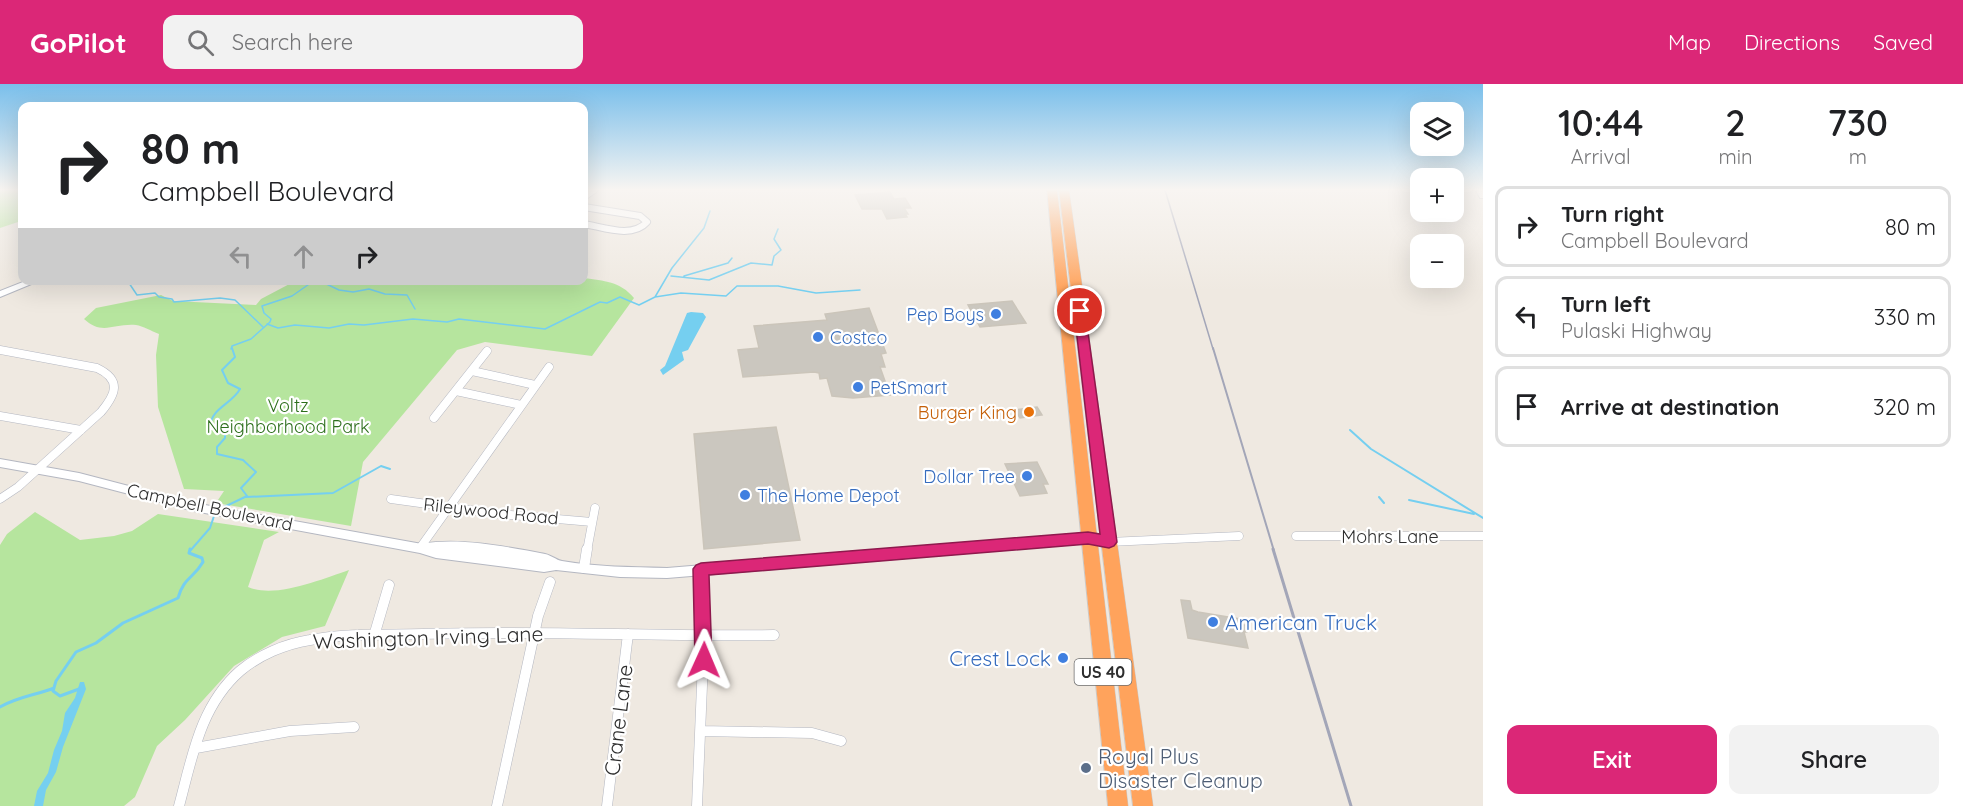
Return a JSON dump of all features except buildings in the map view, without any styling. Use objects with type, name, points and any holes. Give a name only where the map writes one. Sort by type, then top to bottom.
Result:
[{"type":"highway","name":"US 40","points":[[1055,224],[1118,806]]},
{"type":"highway","name":"US 40","points":[[1068,224],[1143,806]]},
{"type":"street","points":[[588,225],[633,231],[641,229],[646,224]]},
{"type":"street","points":[[0,294],[24,285]]},
{"type":"street","points":[[0,350],[88,366],[110,374],[114,385],[111,400],[18,487],[0,499]]},
{"type":"street","points":[[434,418],[487,351]]},
{"type":"street","points":[[420,548],[549,367]]},
{"type":"street","points":[[472,371],[535,385]]},
{"type":"street","points":[[456,391],[521,405]]},
{"type":"street","points":[[0,416],[81,430]]},
{"type":"street","name":"Campbell Boulevard","points":[[0,462],[97,482],[194,507],[281,524],[420,548],[436,553],[544,567],[556,565],[648,573],[1088,538]]},
{"type":"street","name":"Rileywood Road","points":[[391,499],[449,508],[592,522]]},
{"type":"street","points":[[584,568],[595,508]]},
{"type":"street","points":[[1088,538],[1109,542],[1239,536]]},
{"type":"street","name":"Mohrs Lane","points":[[1296,536],[1483,536]]},
{"type":"street","points":[[698,806],[704,636],[701,569]]},
{"type":"street","points":[[497,806],[534,633],[550,582]]},
{"type":"street","points":[[374,636],[389,585]]},
{"type":"street","name":"Washington Irving Lane","points":[[179,806],[207,710],[229,682],[255,661],[281,648],[311,640],[374,636],[534,633],[774,635]]},
{"type":"street","name":"Crane Lane","points":[[607,806],[628,634]]},
{"type":"street","points":[[196,748],[290,731],[354,728]]},
{"type":"street","points":[[701,731],[812,733],[841,741]]},
{"type":"green space","points":[[0,224],[13,224],[0,228]]},
{"type":"green space","name":"Voltz Neighborhood Park","points":[[588,279],[617,285],[634,298],[592,356],[485,342],[457,350],[363,462],[351,526],[216,503],[224,491],[184,489],[158,407],[156,355],[159,334],[136,325],[97,327],[84,319],[96,308],[161,295],[173,301],[256,305],[261,299],[288,285],[588,285]]},
{"type":"green space","points":[[35,512],[80,540],[114,536],[132,531],[158,514],[279,532],[264,540],[248,587],[259,590],[271,591],[299,586],[349,570],[325,626],[282,637],[234,666],[185,720],[157,746],[135,797],[124,806],[0,806],[0,545],[7,534]]},
{"type":"water","points":[[687,313],[703,313],[706,317],[688,350],[682,352],[684,360],[663,375],[660,370],[665,366]]},
{"type":"water","points":[[80,682],[84,682],[86,689],[63,747],[56,772],[46,790],[43,806],[34,806],[37,791],[48,773],[62,731],[65,713],[75,698]]},
{"type":"waterway","points":[[655,297],[672,268],[706,224]]},
{"type":"waterway","points":[[671,276],[709,280],[751,263],[772,265],[774,256],[781,250],[774,239],[778,229]]},
{"type":"waterway","points":[[684,276],[728,263],[732,258]]},
{"type":"waterway","points":[[130,285],[137,295],[155,293],[159,297],[172,299],[174,302],[220,298],[235,300],[263,327]]},
{"type":"waterway","points":[[268,324],[271,319],[264,313],[262,306],[292,296],[308,285]]},
{"type":"waterway","points":[[328,285],[339,290],[353,292],[369,289],[385,294],[407,295],[415,309]]},
{"type":"waterway","points":[[655,297],[681,293],[726,296],[737,286],[778,286],[816,293],[860,290]]},
{"type":"waterway","points":[[268,324],[278,328],[295,325],[329,328],[349,324],[364,325],[413,319],[447,322],[459,319],[545,329],[600,302],[607,303],[620,297],[639,305],[655,297]]},
{"type":"waterway","points":[[231,349],[232,346],[251,339],[268,324]]},
{"type":"waterway","points":[[220,509],[247,496],[241,488],[256,472],[243,460],[217,454],[217,447],[225,438],[225,431],[210,427],[214,415],[240,389],[228,383],[222,370],[235,357],[232,348]]},
{"type":"waterway","points":[[1350,430],[1371,449],[1483,518]]},
{"type":"waterway","points":[[246,497],[333,493],[381,466],[390,469]]},
{"type":"waterway","points":[[1379,497],[1384,503]]},
{"type":"waterway","points":[[1409,500],[1474,514]]},
{"type":"waterway","points":[[190,551],[210,528],[215,513]]},
{"type":"waterway","points":[[54,688],[56,681],[76,652],[96,643],[123,623],[178,598],[183,586],[203,562],[202,558],[189,553],[190,549]]},
{"type":"waterway","points":[[0,707],[54,688]]},
{"type":"waterway","points":[[54,688],[53,691],[60,696],[79,689]]},
{"type":"railway","points":[[1175,224],[1213,349]]},
{"type":"railway","points":[[1213,348],[1274,551]]},
{"type":"railway","points":[[1273,549],[1351,806]]},
{"type":"place","name":"Pep Boys","points":[[996,314]]},
{"type":"place","name":"Costco","points":[[818,337]]},
{"type":"place","name":"PetSmart","points":[[858,387]]},
{"type":"place","name":"Burger King","points":[[1029,412]]},
{"type":"place","name":"Dollar Tree","points":[[1027,476]]},
{"type":"place","name":"The Home Depot","points":[[745,495]]},
{"type":"place","name":"American Truck","points":[[1213,622]]},
{"type":"place","name":"Crest Lock","points":[[1063,658]]},
{"type":"place","name":"Royal Plus Disaster Cleanup","points":[[1086,768]]},
{"type":"route","points":[[704,660],[701,569],[1088,538],[1109,542],[1080,311]]}]
